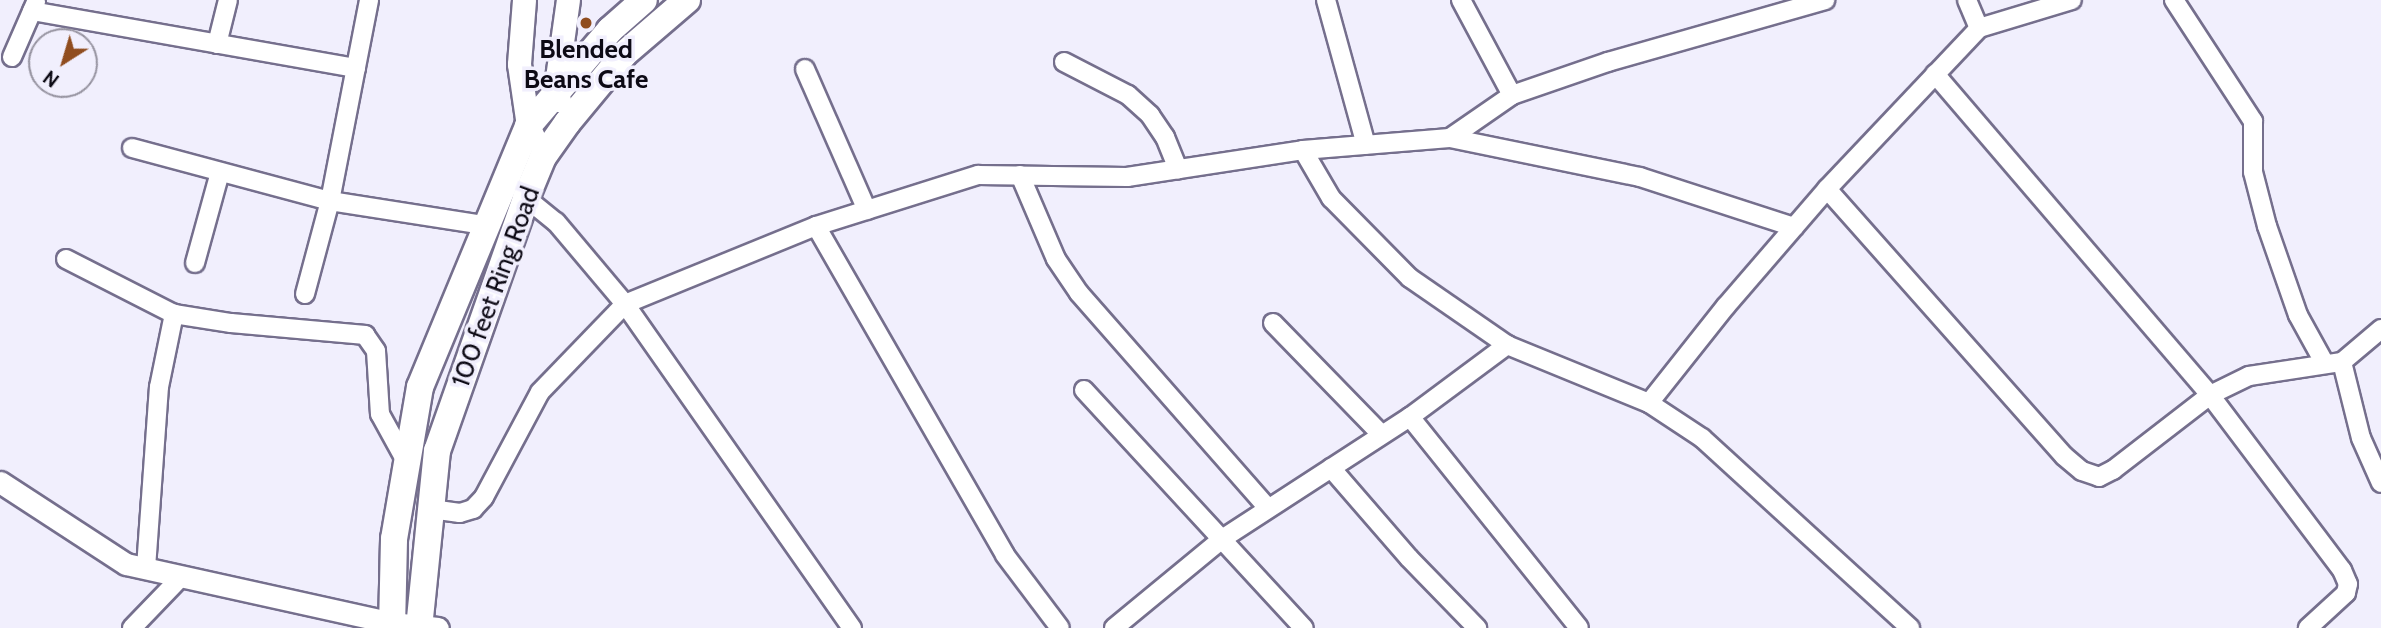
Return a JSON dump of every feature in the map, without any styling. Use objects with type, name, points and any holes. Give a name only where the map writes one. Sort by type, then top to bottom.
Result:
[{"type":"main road","points":[[524,0],[519,64],[528,126],[543,157]]},
{"type":"main road","points":[[567,123],[555,92],[568,0]]},
{"type":"main road","name":"100 feet Ring Road","points":[[392,626],[394,539],[420,387],[489,226],[528,126],[610,30],[644,0]]},
{"type":"main road","name":"100 feet Ring Road","points":[[426,627],[431,509],[438,451],[526,198],[543,157],[567,123],[624,54],[687,0]]},
{"type":"street","points":[[217,44],[228,0]]},
{"type":"street","points":[[304,294],[330,201],[369,0]]},
{"type":"street","points":[[1326,0],[1366,145]]},
{"type":"street","points":[[1461,0],[1511,94]]},
{"type":"street","points":[[1450,138],[1511,94],[1608,62],[1825,0]]},
{"type":"street","points":[[1967,0],[1979,28]]},
{"type":"street","points":[[1649,403],[1827,189],[1979,28],[2072,0]]},
{"type":"street","points":[[2174,0],[2253,121],[2253,172],[2267,226],[2298,315],[2334,363],[2361,438],[2381,483]]},
{"type":"street","points":[[12,57],[34,6],[217,44],[356,68]]},
{"type":"street","points":[[1064,62],[1128,95],[1150,115],[1165,137],[1178,169]]},
{"type":"street","points":[[805,69],[867,210]]},
{"type":"street","points":[[1935,74],[2210,395],[2346,578],[2346,593],[2308,628]]},
{"type":"street","points":[[431,509],[460,513],[473,509],[484,497],[540,392],[625,304],[816,226],[978,175],[1127,177],[1303,150],[1450,138],[1640,177],[1794,227]]},
{"type":"street","points":[[132,148],[330,201],[489,226]]},
{"type":"street","points":[[1303,150],[1331,198],[1410,278],[1507,345],[1649,403],[1702,438],[1910,628]]},
{"type":"street","points":[[195,263],[220,172]]},
{"type":"street","points":[[1020,175],[1056,259],[1079,293],[1267,507]]},
{"type":"street","points":[[1827,189],[2064,456],[2082,471],[2099,477],[2113,470],[2210,395],[2249,376],[2334,363],[2381,329]]},
{"type":"street","points":[[526,198],[556,222],[625,304],[852,628]]},
{"type":"street","points":[[816,226],[1005,555],[1060,628]]},
{"type":"street","points":[[66,260],[174,314],[232,323],[365,335],[376,351],[380,414],[407,463]]},
{"type":"street","points":[[146,568],[159,387],[174,314]]},
{"type":"street","points":[[1273,323],[1381,434]]},
{"type":"street","points":[[1114,628],[1223,538],[1267,507],[1410,417],[1507,345]]},
{"type":"street","points":[[1084,390],[1304,628]]},
{"type":"street","points":[[1410,417],[1579,628]]},
{"type":"street","points":[[1331,468],[1409,558],[1477,628]]},
{"type":"street","points":[[0,482],[126,564],[392,626],[426,627]]},
{"type":"street","points":[[132,628],[182,576]]},
{"type":"place","name":"Blended Beans Cafe","points":[[586,23]]}]
